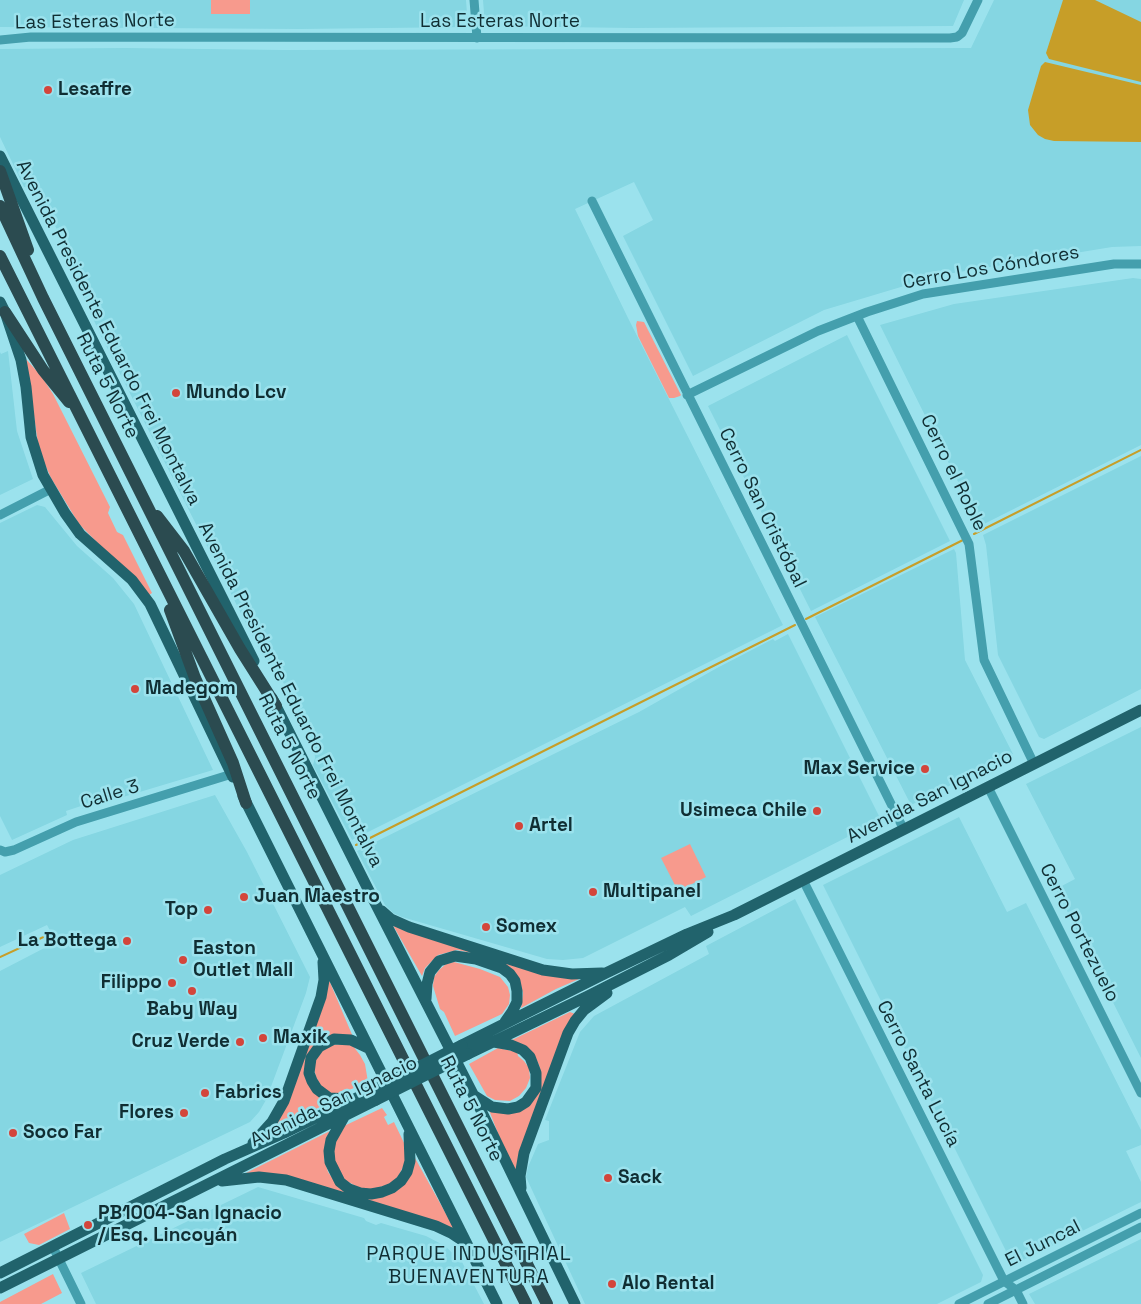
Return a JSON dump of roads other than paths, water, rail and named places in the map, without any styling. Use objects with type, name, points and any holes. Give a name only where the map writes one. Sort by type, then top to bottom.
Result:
[{"type":"highway","points":[[0,171],[31,259],[42,298]]},
{"type":"highway","name":"Ruta 5 Norte","points":[[0,206],[42,298],[534,1278],[549,1304]]},
{"type":"highway","name":"Ruta 5 Norte","points":[[0,256],[394,1037],[525,1303]]},
{"type":"highway","points":[[3,307],[54,386],[79,413]]},
{"type":"highway","points":[[143,499],[180,545],[240,649],[276,706]]},
{"type":"highway","points":[[153,560],[192,669],[231,756],[246,803]]},
{"type":"main road","name":"Avenida Presidente Eduardo Frei Montalva","points":[[0,156],[376,905],[474,1096],[575,1304]]},
{"type":"main road","points":[[3,307],[23,368],[34,448],[39,466],[50,489],[80,534],[132,580],[150,604],[246,803],[497,1304]]},
{"type":"main road","name":"Avenida San Ignacio","points":[[0,1288],[344,1117],[373,1096],[465,1050],[501,1026],[606,973],[688,934],[734,915],[1141,710]]},
{"type":"main road","points":[[376,905],[391,919],[403,925],[543,970],[572,974],[606,973]]},
{"type":"main road","name":"Avenida San Ignacio","points":[[465,1050],[494,1042],[624,978],[702,936],[734,915]]},
{"type":"main road","points":[[246,1149],[272,1122],[284,1101],[323,992],[322,956]]},
{"type":"main road","points":[[426,1001],[430,972],[439,961],[455,956],[476,959],[506,971],[516,986],[517,1002],[501,1026]]},
{"type":"main road","points":[[521,1192],[520,1176],[524,1153],[568,1033],[574,1021],[584,1010],[612,990],[624,978]]},
{"type":"main road","points":[[358,1098],[334,1099],[320,1093],[310,1077],[310,1063],[313,1054],[319,1047],[334,1039],[351,1040],[368,1048]]},
{"type":"main road","points":[[474,1096],[492,1107],[508,1109],[518,1107],[526,1102],[536,1088],[536,1073],[530,1057],[523,1050],[512,1045],[494,1042]]},
{"type":"main road","name":"Avenida San Ignacio","points":[[3,1271],[246,1149],[358,1098],[373,1096]]},
{"type":"main road","points":[[344,1117],[331,1140],[330,1162],[336,1177],[344,1186],[354,1192],[365,1194],[377,1194],[387,1190],[397,1185],[404,1176],[409,1166],[410,1153],[406,1123]]},
{"type":"main road","points":[[225,1159],[231,1165],[231,1172]]},
{"type":"main road","points":[[212,1182],[250,1177],[286,1180],[436,1226],[467,1244]]},
{"type":"main road","points":[[3,1271],[10,1274],[11,1283]]},
{"type":"street","points":[[474,0],[477,38]]},
{"type":"street","name":"Las Esteras Norte","points":[[0,40],[31,37],[950,38],[957,37],[962,33],[978,0]]},
{"type":"street","name":"Cerro San Cristóbal","points":[[592,202],[904,830]]},
{"type":"street","name":"Cerro Los Cóndores","points":[[687,395],[806,337],[857,316],[922,294],[1114,264],[1141,264]]},
{"type":"street","name":"Cerro el Roble","points":[[857,316],[969,544],[972,553],[981,649],[984,660],[1034,764]]},
{"type":"street","points":[[0,514],[50,489]]},
{"type":"street","name":"Calle 3","points":[[0,851],[14,850],[76,822],[232,774]]},
{"type":"street","name":"Cerro Portezuelo","points":[[988,787],[1141,1093]]},
{"type":"street","name":"Cerro Santa Lucía","points":[[803,880],[1004,1281],[1006,1300]]},
{"type":"street","name":"El Juncal","points":[[959,1304],[1141,1213]]},
{"type":"street","name":"El Juncal","points":[[988,1304],[1006,1300],[1016,1290],[1141,1227]]},
{"type":"street","points":[[53,1247],[81,1304]]},
{"type":"street","name":"Cerro Santa Lucía","points":[[1004,1281],[1016,1290],[1023,1304]]},
{"type":"waterway","points":[[974,534],[1141,450]]},
{"type":"waterway","points":[[806,619],[963,540]]},
{"type":"waterway","points":[[356,845],[795,625]]},
{"type":"waterway","points":[[0,957],[50,934]]},
{"type":"place","name":"Lesaffre","points":[[48,90]]},
{"type":"place","name":"Mundo Lcv","points":[[176,393]]},
{"type":"place","name":"Madegom","points":[[135,689]]},
{"type":"place","name":"Max Service","points":[[925,769]]},
{"type":"place","name":"Usimeca Chile","points":[[817,811]]},
{"type":"place","name":"Artel","points":[[519,826]]},
{"type":"place","name":"Multipanel","points":[[593,892]]},
{"type":"place","name":"Juan Maestro","points":[[244,897]]},
{"type":"place","name":"Top","points":[[208,910]]},
{"type":"place","name":"Somex","points":[[486,927]]},
{"type":"place","name":"La Bottega","points":[[127,941]]},
{"type":"place","name":"Easton Outlet Mall","points":[[183,960]]},
{"type":"place","name":"Filippo","points":[[172,983]]},
{"type":"place","name":"Baby Way","points":[[192,991]]},
{"type":"place","name":"Maxik","points":[[263,1038]]},
{"type":"place","name":"Cruz Verde","points":[[240,1042]]},
{"type":"place","name":"Fabrics","points":[[205,1093]]},
{"type":"place","name":"Flores","points":[[184,1113]]},
{"type":"place","name":"Soco Far","points":[[13,1133]]},
{"type":"place","name":"Sack","points":[[608,1178]]},
{"type":"place","name":"PB1004-San Ignacio / Esq. Lincoyán","points":[[88,1225]]},
{"type":"place","name":"Alo Rental","points":[[612,1284]]},
{"type":"district","name":"PARQUE INDUSTRIAL BUENAVENTURA","points":[[469,1266]]}]
